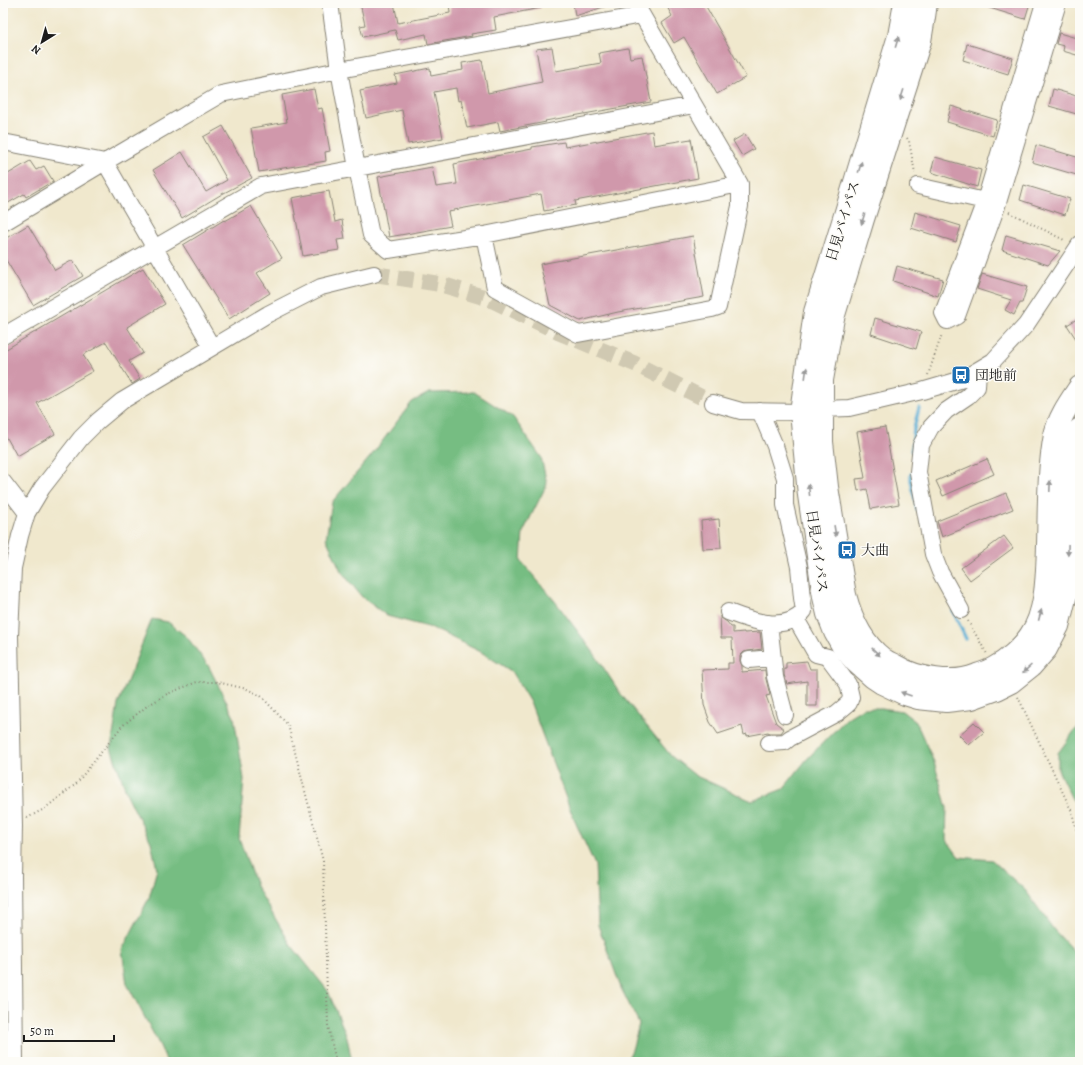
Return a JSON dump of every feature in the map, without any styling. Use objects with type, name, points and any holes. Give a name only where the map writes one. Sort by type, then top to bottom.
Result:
[{"type":"highway","name":"日見バイパス","points":[[906,3],[899,36],[815,312],[809,495],[824,597],[828,614],[835,632],[844,648],[855,661],[873,677],[892,689],[918,698],[946,701],[972,698],[997,689],[1011,682],[1031,666],[1046,649],[1058,626],[1067,590],[1069,474],[1074,442],[1080,429]]},
{"type":"highway","name":"日見バイパス","points":[[926,3],[920,41],[833,318],[822,380],[811,411],[822,442],[848,608],[860,633],[869,646],[882,658],[913,674],[950,680],[972,677],[993,669],[1005,661],[1030,636],[1040,618],[1047,584],[1051,468],[1056,434],[1069,403],[1080,387]]},
{"type":"street","points":[[330,3],[339,70],[371,235],[388,250],[484,235],[740,184]]},
{"type":"street","points":[[1019,111],[1044,3]]},
{"type":"street","points":[[947,320],[942,313],[991,203],[1019,111],[1058,3]]},
{"type":"street","points":[[3,224],[221,94],[638,9],[740,184],[740,206],[718,307],[578,334],[495,288],[484,235]]},
{"type":"street","points":[[3,336],[261,186],[694,105]]},
{"type":"street","points":[[3,142],[105,162],[212,347]]},
{"type":"street","points":[[918,186],[991,203]]},
{"type":"street","points":[[713,403],[740,411],[811,411],[849,408],[922,391],[963,379],[993,360],[1026,325],[1079,246]]},
{"type":"street","points":[[15,1062],[8,876],[14,826],[10,636],[13,568],[27,513],[42,488],[81,438],[98,421],[122,401],[268,314],[321,287],[374,274]]},
{"type":"street","points":[[961,610],[940,572],[933,554],[918,472],[921,445],[931,427],[946,410],[968,396],[977,387],[978,370]]},
{"type":"street","points":[[728,612],[746,619],[769,623],[786,622],[796,619],[800,617],[804,611],[799,567],[785,505],[786,478],[776,446],[760,411]]},
{"type":"street","points":[[3,482],[27,513]]},
{"type":"street","points":[[769,743],[785,742],[838,713],[849,703],[852,697],[848,684],[828,657],[816,654],[796,619]]},
{"type":"street","points":[[769,623],[775,677],[786,715]]},
{"type":"street","points":[[749,660],[773,658]]},
{"type":"path","points":[[904,134],[909,141],[918,186]]},
{"type":"path","points":[[991,203],[1079,246]]},
{"type":"path","points":[[922,391],[947,320]]},
{"type":"path","points":[[961,610],[988,656]]},
{"type":"path","points":[[28,818],[44,809],[76,784],[122,726],[147,706],[167,694],[197,682],[217,682],[247,689],[261,696],[288,725],[323,861],[328,1026],[336,1062]]},
{"type":"path","points":[[1011,682],[1072,812],[1080,845]]},
{"type":"green space","points":[[474,392],[513,417],[541,457],[547,484],[523,532],[521,561],[554,600],[594,653],[620,693],[671,756],[696,776],[752,801],[783,789],[807,759],[847,718],[863,708],[881,708],[902,711],[916,722],[934,762],[947,808],[946,839],[959,857],[992,860],[1026,891],[1054,930],[1080,958],[1080,1062],[626,1062],[632,1050],[639,1024],[621,988],[598,925],[595,865],[573,817],[531,704],[511,671],[481,652],[432,628],[387,616],[362,597],[341,571],[326,538],[332,502],[371,456],[412,402],[429,393]]},
{"type":"green space","points":[[152,619],[168,622],[187,637],[209,667],[234,717],[244,779],[239,838],[256,886],[291,945],[328,991],[347,1037],[352,1062],[167,1062],[127,984],[122,950],[149,898],[157,869],[151,842],[128,797],[111,748],[118,704]]},
{"type":"green space","points":[[1080,726],[1080,809],[1072,799],[1058,770],[1058,753],[1075,730]]},
{"type":"building","points":[[360,3],[394,3],[398,23],[450,13],[449,3],[540,3],[541,8],[494,17],[496,30],[428,44],[426,34],[398,40],[395,30],[363,37],[360,26],[365,25]]},
{"type":"building","points":[[573,3],[609,3],[610,5],[575,16]]},
{"type":"building","points":[[665,3],[704,3],[746,77],[717,94],[684,37],[674,43],[662,23],[672,16]]},
{"type":"building","points":[[981,3],[1030,3],[1025,19],[980,5]]},
{"type":"building","points":[[1059,33],[1080,39],[1080,56],[1063,51],[1064,46],[1056,44]]},
{"type":"building","points":[[967,44],[1013,58],[1008,74],[963,60]]},
{"type":"building","points":[[552,47],[556,71],[601,63],[599,53],[628,48],[630,58],[642,56],[651,102],[545,121],[546,122],[500,131],[498,122],[467,128],[461,100],[458,101],[456,88],[434,92],[443,138],[408,144],[402,110],[366,118],[360,91],[397,83],[395,75],[430,68],[431,76],[463,70],[462,63],[482,60],[488,93],[542,82],[536,49]]},
{"type":"building","points":[[314,89],[318,109],[322,108],[330,151],[325,152],[326,161],[259,172],[251,128],[287,122],[282,95]]},
{"type":"building","points":[[1053,89],[1080,97],[1080,115],[1049,106]]},
{"type":"building","points":[[951,106],[997,120],[993,136],[947,122]]},
{"type":"building","points":[[223,126],[252,178],[182,218],[153,170],[182,152],[206,192],[227,180],[203,137]]},
{"type":"building","points":[[652,131],[654,145],[691,139],[698,178],[575,201],[576,205],[544,211],[541,194],[454,210],[448,212],[451,226],[389,237],[378,177],[432,167],[436,187],[457,184],[454,164],[532,149],[532,147],[564,142],[565,147]]},
{"type":"building","points":[[745,134],[754,149],[742,156],[733,141]]},
{"type":"building","points":[[1036,145],[1080,158],[1080,176],[1032,162]]},
{"type":"building","points":[[935,157],[981,170],[977,187],[931,172]]},
{"type":"building","points":[[30,161],[36,170],[44,166],[53,181],[26,197],[24,194],[3,206],[3,177]]},
{"type":"building","points":[[1024,185],[1070,199],[1065,215],[1020,200]]},
{"type":"building","points":[[329,191],[335,222],[342,220],[345,239],[337,240],[339,250],[303,256],[292,198]]},
{"type":"building","points":[[251,206],[282,258],[257,273],[270,293],[229,319],[183,245],[224,220],[225,221]]},
{"type":"building","points":[[915,212],[961,226],[956,242],[911,228]]},
{"type":"building","points":[[28,225],[55,270],[73,260],[83,276],[33,305],[3,255],[3,240]]},
{"type":"building","points":[[1006,235],[1060,251],[1048,265],[1002,250]]},
{"type":"building","points":[[693,236],[704,297],[618,312],[580,321],[550,305],[540,264]]},
{"type":"building","points":[[897,266],[943,279],[938,296],[893,281]]},
{"type":"building","points":[[143,268],[165,304],[127,327],[143,353],[129,361],[140,379],[132,384],[106,342],[83,355],[93,371],[37,403],[55,434],[17,456],[7,438],[3,440],[3,351]]},
{"type":"building","points":[[982,274],[1027,287],[1022,303],[1020,303],[1014,315],[1005,310],[1011,300],[977,289]]},
{"type":"building","points":[[1080,317],[1080,345],[1067,325]]},
{"type":"building","points":[[875,318],[921,332],[916,349],[871,334]]},
{"type":"building","points":[[885,427],[899,504],[871,509],[867,489],[858,491],[856,479],[865,478],[857,432]]},
{"type":"building","points":[[987,459],[994,474],[943,496],[936,481]]},
{"type":"building","points":[[1006,493],[1013,509],[942,537],[937,521]]},
{"type":"building","points":[[719,519],[721,548],[703,549],[701,521]]},
{"type":"building","points":[[1004,536],[1013,548],[970,580],[961,568]]},
{"type":"building","points":[[720,616],[731,627],[733,627],[733,633],[760,632],[762,649],[744,652],[740,656],[742,672],[765,670],[770,695],[766,696],[776,723],[784,729],[781,733],[768,732],[747,736],[747,734],[744,735],[742,726],[718,734],[710,722],[704,705],[702,670],[728,669],[728,663],[733,663],[732,638],[721,638]]},
{"type":"building","points":[[807,661],[810,669],[817,669],[817,706],[807,706],[807,681],[787,684],[784,675],[786,663]]},
{"type":"building","points":[[974,722],[984,732],[969,745],[959,735]]},
{"type":"waterway","points":[[912,452],[914,428],[919,408]]},
{"type":"waterway","points":[[911,474],[917,509]]},
{"type":"waterway","points":[[953,611],[966,639]]},
{"type":"tunnel","points":[[374,274],[440,284],[490,299],[558,332],[633,363],[713,403]]},
{"type":"place","name":"団地前","points":[[961,375]]},
{"type":"place","name":"大曲","points":[[847,550]]}]
